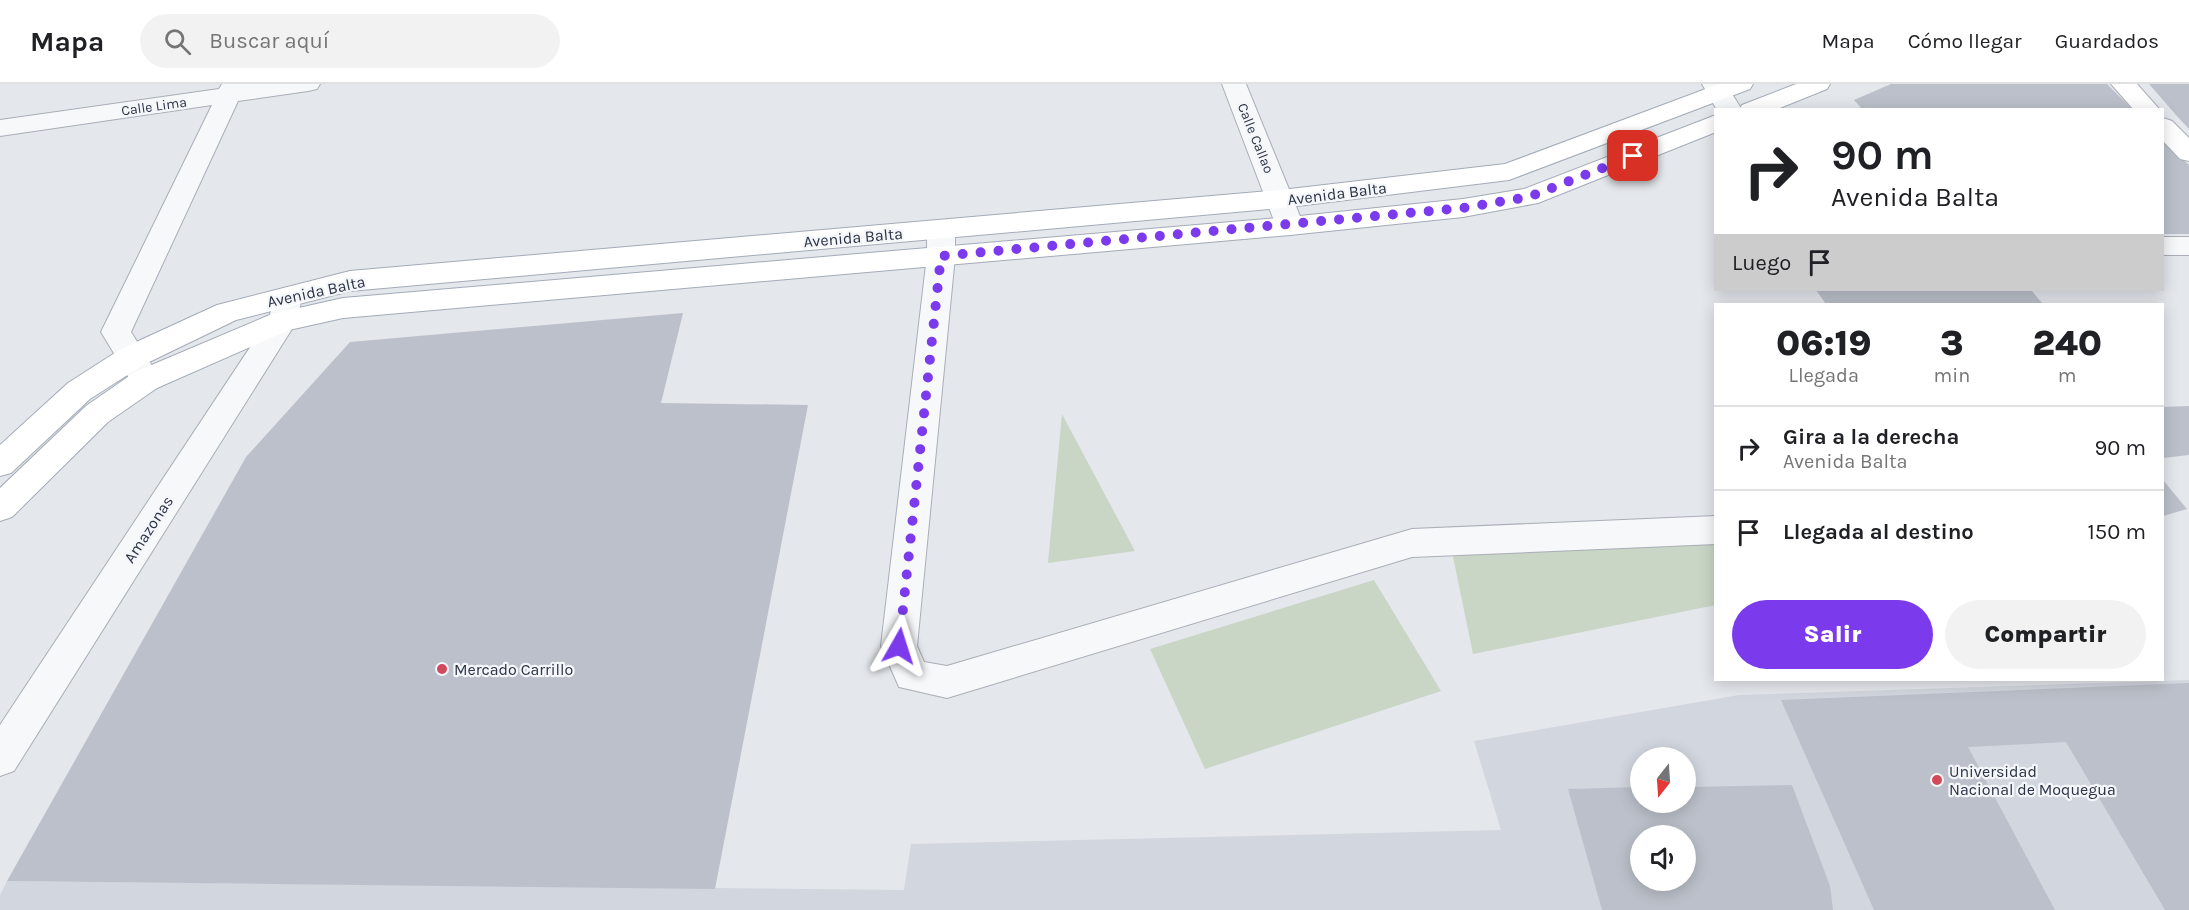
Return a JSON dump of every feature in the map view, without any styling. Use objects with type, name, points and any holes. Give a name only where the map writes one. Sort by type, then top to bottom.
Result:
[{"type":"main road","points":[[1757,108],[1818,84]]},
{"type":"main road","points":[[2123,84],[2146,108]]},
{"type":"main road","name":"Avenida Balta","points":[[0,464],[79,391],[285,309],[343,308],[941,242],[1509,172],[1726,93]]},
{"type":"main road","name":"Avenida Balta","points":[[941,242],[1290,226],[1463,208],[1529,197],[1714,124]]},
{"type":"main road","points":[[2164,127],[2189,153]]},
{"type":"main road","name":"Avenida Balta","points":[[0,508],[97,414],[139,368]]},
{"type":"street","name":"Calle Lima","points":[[0,128],[231,90],[308,84]]},
{"type":"street","name":"Calle Callao","points":[[1234,84],[1290,226]]},
{"type":"street","points":[[139,368],[116,332],[231,90]]},
{"type":"street","points":[[941,242],[899,646],[912,676],[947,682],[1412,543],[1714,530]]},
{"type":"street","points":[[2164,246],[2189,246]]},
{"type":"street","name":"Amazonas","points":[[0,758],[285,309]]},
{"type":"shaded area","name":"Universidad Nacional de Moquegua","points":[[2189,680],[2189,910],[0,910],[0,895],[7,881],[904,890],[911,844],[1501,830],[1474,741],[1739,695]]},
{"type":"green space","points":[[1062,414],[1135,551],[1048,563]]},
{"type":"green space","points":[[1714,535],[1714,605],[1473,654],[1450,542]]},
{"type":"green space","points":[[1374,580],[1441,691],[1205,769],[1150,649]]},
{"type":"building","points":[[1891,84],[2107,84],[2131,108],[1861,108],[1854,100]]},
{"type":"building","points":[[2149,84],[2189,84],[2189,129],[2176,115]]},
{"type":"building","points":[[2164,142],[2189,165],[2189,234],[2164,234]]},
{"type":"building","points":[[1817,291],[2032,291],[2042,303],[1825,303]]},
{"type":"building","name":"Mercado Carrillo","points":[[683,313],[661,403],[808,405],[715,889],[7,881],[246,457],[350,342]]},
{"type":"building","points":[[2189,406],[2189,455],[2164,458],[2164,407]]},
{"type":"building","points":[[2164,481],[2187,509],[2164,516]]},
{"type":"building","points":[[2189,683],[2189,910],[2165,910],[2066,742],[1968,747],[2055,910],[1874,910],[1781,700]]},
{"type":"building","points":[[1792,785],[1830,886],[1833,910],[1602,910],[1568,789],[1630,787],[1630,813],[1696,813],[1696,787]]},
{"type":"place","name":"Mercado Carrillo","points":[[442,669]]},
{"type":"place","name":"Universidad Nacional de Moquegua","points":[[1937,780]]},
{"type":"route","points":[[899,646],[941,256],[1290,226],[1463,208],[1529,197],[1633,156]]}]
